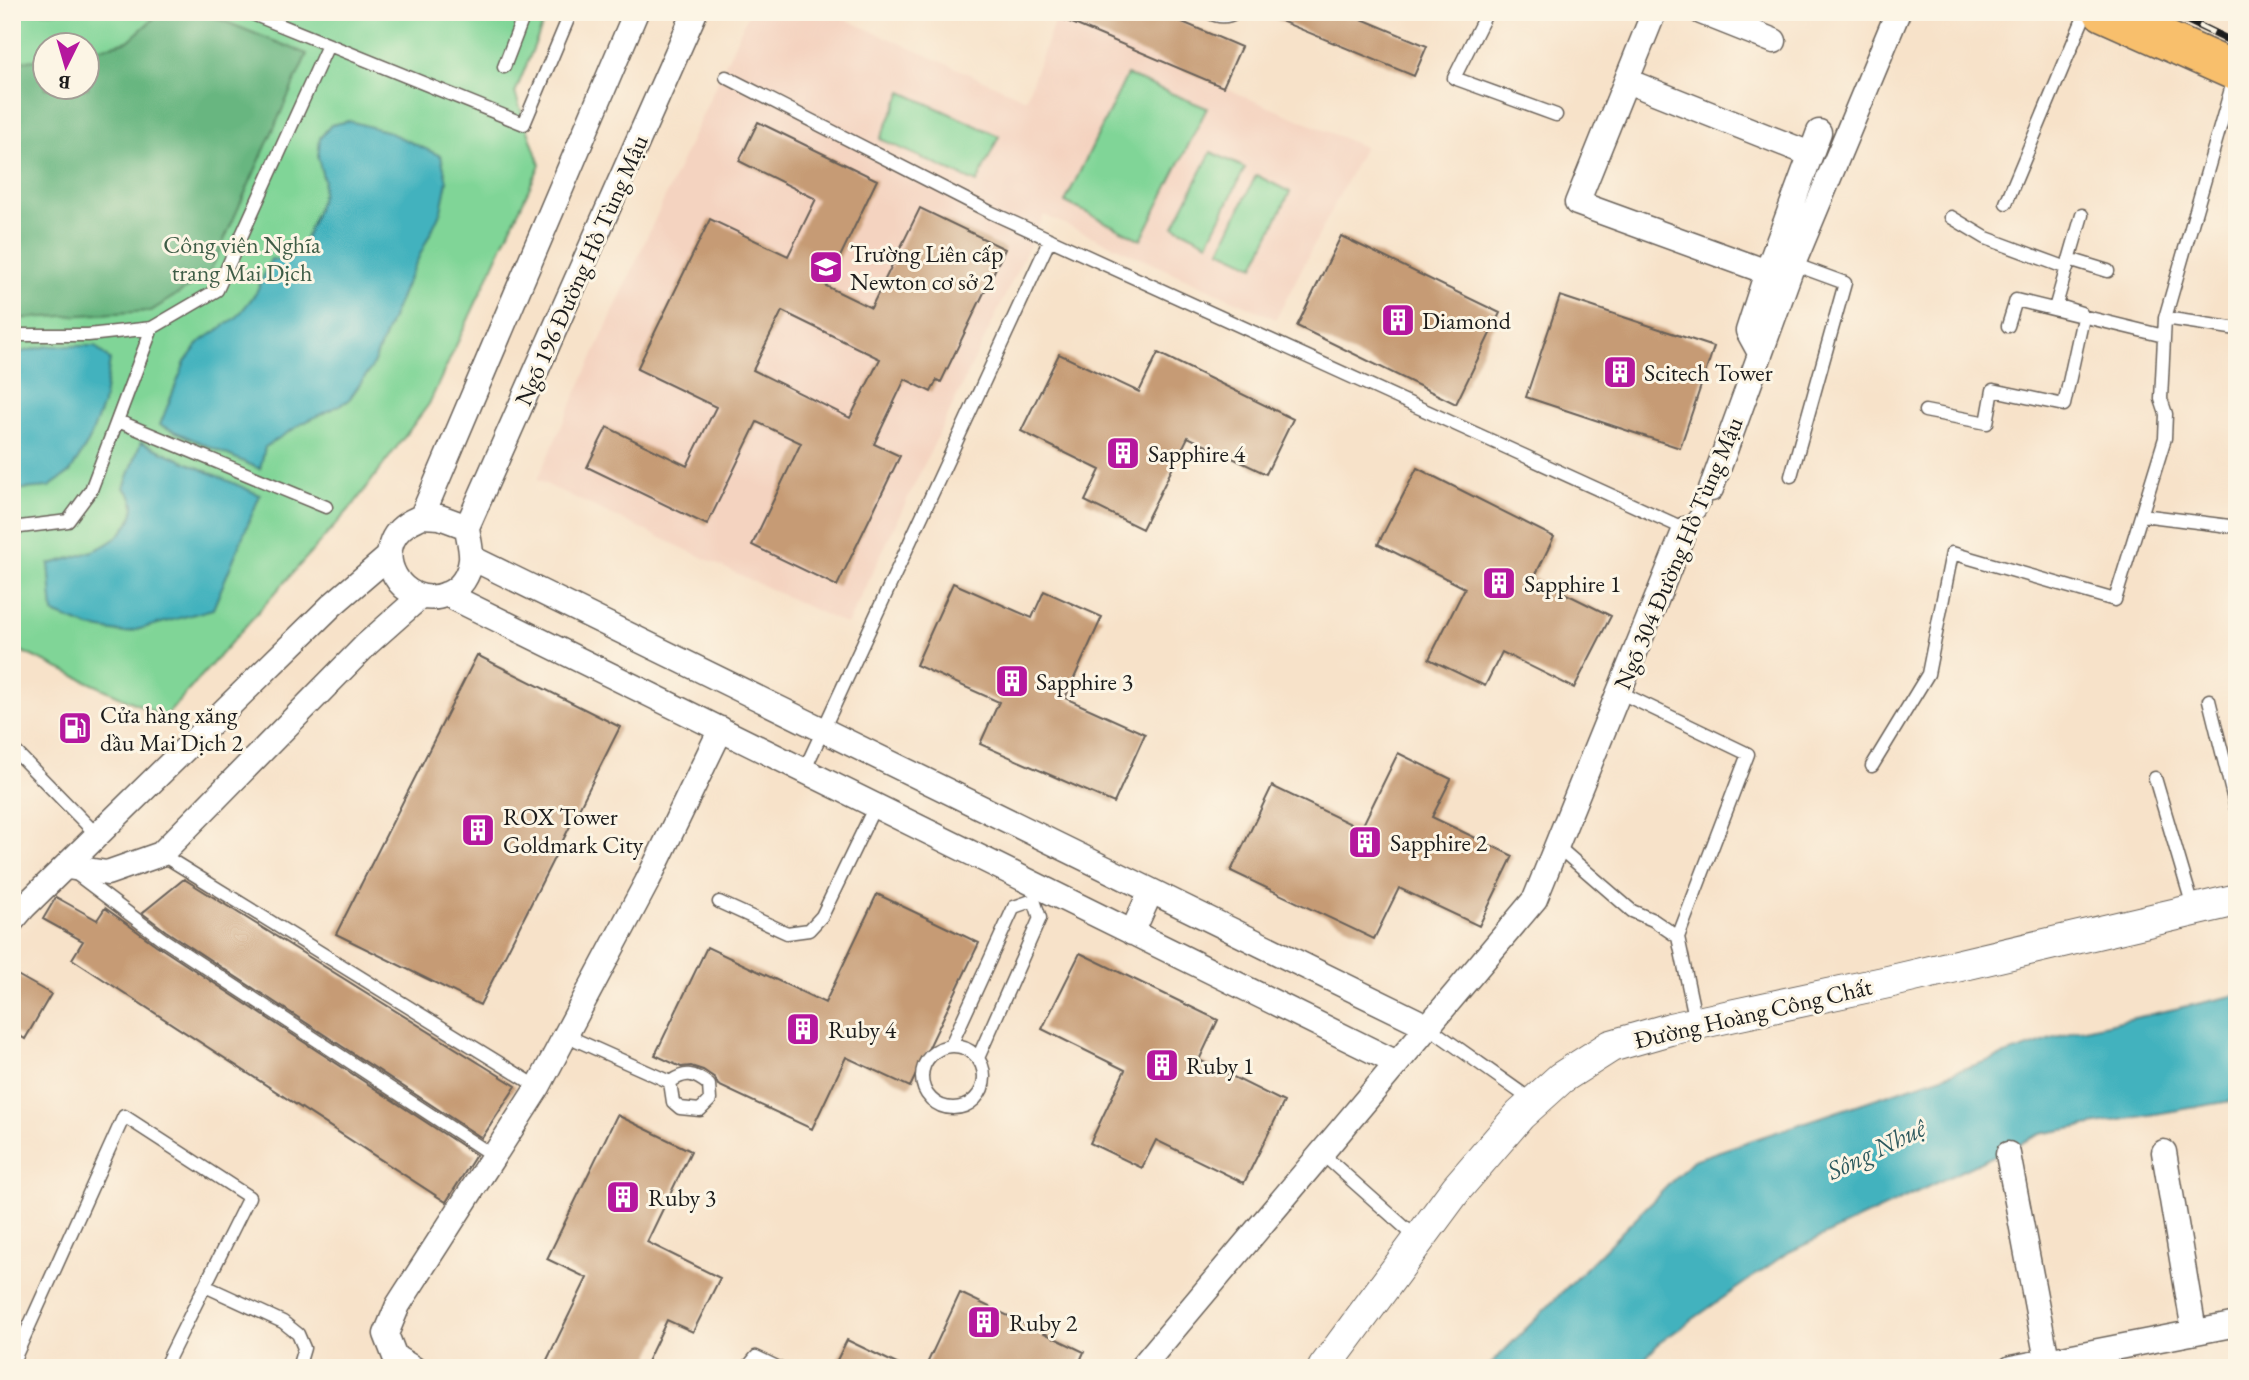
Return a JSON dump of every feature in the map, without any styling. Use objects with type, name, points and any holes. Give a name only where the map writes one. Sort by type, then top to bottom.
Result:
[{"type":"highway","points":[[2103,12],[2236,72]]},
{"type":"street","name":"Ngõ 196 Đường Hồ Tùng Mậu","points":[[422,516],[636,12]]},
{"type":"street","name":"Ngõ 196 Đường Hồ Tùng Mậu","points":[[467,527],[695,12]]},
{"type":"street","points":[[1654,12],[1577,203],[1767,272]]},
{"type":"street","points":[[1701,12],[1774,41]]},
{"type":"street","name":"Ngõ 304 Đường Hồ Tùng Mậu","points":[[1711,489],[1793,264],[1898,12]]},
{"type":"street","points":[[1627,81],[1815,143],[1748,331],[1760,353]]},
{"type":"street","points":[[422,516],[440,517],[467,527],[472,558],[467,576],[455,590],[438,597],[420,597],[404,589],[393,574],[389,556],[393,538],[405,524],[422,516]]},
{"type":"street","name":"Ngõ 304 Đường Hồ Tùng Mậu","points":[[1141,1368],[1535,899],[1685,529]]},
{"type":"street","points":[[12,921],[332,605],[389,556]]},
{"type":"street","points":[[472,558],[1427,1026]]},
{"type":"street","points":[[446,594],[875,806],[1037,894],[1132,933],[1396,1063]]},
{"type":"street","points":[[67,867],[107,873],[161,854],[367,644],[420,597]]},
{"type":"street","points":[[413,1368],[395,1357],[386,1334],[398,1306],[538,1087],[647,882],[720,729]]},
{"type":"street","points":[[1132,933],[1151,891]]},
{"type":"street","name":"Đường Hoàng Công Chất","points":[[1324,1368],[1457,1188],[1520,1115],[1562,1078],[1611,1046],[1670,1029],[1888,982],[2237,900]]},
{"type":"street","points":[[2164,1152],[2194,1331]]},
{"type":"street","points":[[2008,1154],[2048,1360]]},
{"type":"street","points":[[2011,1368],[2237,1324]]},
{"type":"lane","points":[[248,12],[524,124],[571,12]]},
{"type":"lane","points":[[504,67],[525,12]]},
{"type":"lane","points":[[1208,12],[1230,16],[1236,12]]},
{"type":"lane","points":[[1487,12],[1454,78],[1556,114]]},
{"type":"lane","points":[[2006,203],[2086,12]]},
{"type":"lane","points":[[12,335],[88,335],[152,328],[217,290],[328,45]]},
{"type":"lane","points":[[1872,766],[1927,674],[1952,553],[2115,600],[2165,438],[2166,414],[2161,399],[2165,318],[2236,72]]},
{"type":"lane","points":[[726,77],[990,212],[1685,529]]},
{"type":"lane","points":[[1815,143],[1844,141]]},
{"type":"lane","points":[[1925,411],[1986,423],[1993,390],[2064,405],[2083,318],[2081,313],[2056,305],[2082,215]]},
{"type":"lane","points":[[1951,217],[1986,238],[2068,263],[2108,271]]},
{"type":"lane","points":[[804,771],[1050,239]]},
{"type":"lane","points":[[1791,477],[1845,283],[1793,264]]},
{"type":"lane","points":[[2008,326],[2016,300],[2164,336]]},
{"type":"lane","points":[[2165,318],[2237,329]]},
{"type":"lane","points":[[12,528],[68,521],[91,490],[152,328]]},
{"type":"lane","points":[[118,421],[326,507]]},
{"type":"lane","name":"Ngõ 304 Đường Hồ Tùng Mậu","points":[[1685,529],[1711,489]]},
{"type":"lane","points":[[2142,515],[2237,527]]},
{"type":"lane","points":[[1619,692],[1748,754],[1678,937],[1696,1024]]},
{"type":"lane","points":[[2209,700],[2237,812]]},
{"type":"lane","points":[[12,748],[98,836]]},
{"type":"lane","points":[[2155,778],[2194,910]]},
{"type":"lane","points":[[719,902],[787,933],[809,930],[822,916],[875,806]]},
{"type":"lane","points":[[1557,846],[1632,911],[1653,920],[1678,937]]},
{"type":"lane","points":[[161,854],[538,1087]]},
{"type":"lane","points":[[67,867],[161,938],[495,1157]]},
{"type":"lane","points":[[951,1045],[1014,907],[1037,894],[1040,918],[978,1058]]},
{"type":"lane","points":[[1427,1026],[1534,1102]]},
{"type":"lane","points":[[565,1035],[670,1082]]},
{"type":"lane","points":[[951,1045],[961,1046],[978,1058],[983,1068],[982,1088],[977,1097],[958,1108],[937,1104],[929,1098],[924,1089],[922,1069],[933,1052],[951,1045]]},
{"type":"lane","points":[[12,1364],[124,1116],[249,1197],[164,1368]]},
{"type":"lane","points":[[1321,1153],[1419,1240]]},
{"type":"lane","points":[[205,1286],[283,1322],[298,1334],[304,1348],[298,1368]]},
{"type":"lane","points":[[747,1368],[755,1357],[779,1368]]},
{"type":"shaded area","name":"Trường Liên cấp Newton cơ sở 2","points":[[749,12],[829,12],[1026,99],[1056,17],[1364,147],[1276,319],[1044,215],[847,625],[537,480]]},
{"type":"green space","name":"Công viên Nghĩa trang Mai Dịch","points":[[12,12],[548,12],[515,93],[540,165],[429,404],[354,504],[165,717],[12,647]]},
{"type":"green space","points":[[161,12],[201,12],[307,54],[209,274],[151,311],[12,319],[12,61],[32,60],[32,102],[102,102],[102,48],[128,41]]},
{"type":"green space","points":[[1127,75],[1207,108],[1141,240],[1065,202]]},
{"type":"green space","points":[[902,92],[999,136],[977,183],[880,139]]},
{"type":"green space","points":[[1211,152],[1245,168],[1208,243],[1174,226]]},
{"type":"green space","points":[[1256,175],[1290,192],[1254,266],[1220,250]]},
{"type":"water","points":[[349,121],[386,131],[441,156],[447,181],[441,211],[406,284],[372,367],[348,401],[303,423],[265,447],[260,469],[160,425],[185,362],[200,342],[237,317],[256,293],[271,259],[286,261],[300,253],[321,199],[324,181],[318,158],[320,138],[331,125]]},
{"type":"water","points":[[48,346],[95,346],[110,360],[103,404],[89,441],[70,472],[49,487],[12,490],[12,354]]},
{"type":"water","points":[[141,442],[260,495],[213,609],[125,633],[89,627],[53,613],[49,564],[99,548],[120,534],[128,524],[134,505],[124,488]]},
{"type":"water","name":"Sông Nhuệ","points":[[2237,995],[2237,1100],[2040,1134],[1787,1253],[1659,1343],[1637,1368],[1487,1368],[1693,1160],[2076,1031]]},
{"type":"building","points":[[1046,12],[1159,12],[1241,47],[1223,87]]},
{"type":"building","points":[[1259,12],[1345,12],[1427,46],[1414,76]]},
{"type":"building","points":[[758,122],[877,180],[826,286],[871,308],[920,208],[1005,249],[941,382],[937,380],[931,392],[905,379],[874,444],[900,456],[837,586],[752,545],[801,443],[757,422],[707,525],[587,467],[607,427],[687,466],[716,407],[637,369],[710,219],[788,256],[816,199],[739,161]],"holes":[[[782,311],[880,359],[850,418],[753,370]]]},
{"type":"building","name":"Diamond","points":[[1341,236],[1500,313],[1456,404],[1297,326]]},
{"type":"building","name":"Scitech Tower","points":[[1560,296],[1714,347],[1680,448],[1526,397]]},
{"type":"building","name":"Sapphire 4","points":[[1158,353],[1293,419],[1266,474],[1188,437],[1142,529],[1085,501],[1100,470],[1021,431],[1059,354],[1139,392]]},
{"type":"building","name":"Sapphire 1","points":[[1417,468],[1554,537],[1534,578],[1611,616],[1574,688],[1502,652],[1485,686],[1429,659],[1465,588],[1378,544]]},
{"type":"building","name":"Sapphire 3","points":[[953,583],[1032,618],[1044,591],[1102,617],[1065,698],[1145,734],[1114,803],[980,744],[999,702],[916,665]]},
{"type":"building","name":"ROX Tower Goldmark City","points":[[477,655],[620,727],[480,1005],[336,934]]},
{"type":"building","name":"Sapphire 2","points":[[1398,753],[1451,779],[1432,817],[1513,856],[1479,926],[1399,888],[1374,939],[1231,871],[1272,786],[1361,829]]},
{"type":"building","points":[[184,879],[516,1086],[482,1138],[142,913]]},
{"type":"building","name":"Ruby 4","points":[[877,894],[979,943],[910,1087],[846,1057],[812,1129],[718,1085],[715,1078],[703,1070],[691,1066],[681,1067],[655,1055],[707,947],[825,1003]]},
{"type":"building","points":[[56,897],[97,920],[105,908],[156,945],[476,1155],[446,1202],[72,959],[83,941],[43,919]]},
{"type":"building","name":"Ruby 1","points":[[1080,953],[1218,1020],[1199,1060],[1284,1102],[1244,1183],[1156,1140],[1142,1168],[1090,1143],[1125,1070],[1042,1029]]},
{"type":"building","points":[[12,972],[51,994],[25,1039],[12,1031]]},
{"type":"building","name":"Ruby 3","points":[[617,1115],[691,1151],[647,1242],[720,1278],[693,1332],[667,1320],[644,1368],[543,1368],[587,1278],[547,1259]]},
{"type":"building","name":"Ruby 2","points":[[960,1293],[1084,1352],[1077,1368],[925,1368]]},
{"type":"building","points":[[847,1340],[905,1368],[833,1368]]},
{"type":"railway","points":[[2170,12],[2237,44]]},
{"type":"railway","points":[[2223,12],[2237,19]]},
{"type":"place","name":"Trường Liên cấp Newton cơ sở 2","points":[[826,267]]},
{"type":"place","name":"Diamond","points":[[1398,320]]},
{"type":"place","name":"Scitech Tower","points":[[1620,372]]},
{"type":"place","name":"Sapphire 4","points":[[1123,453]]},
{"type":"place","name":"Sapphire 1","points":[[1499,583]]},
{"type":"place","name":"Sapphire 3","points":[[1012,681]]},
{"type":"place","name":"Cửa hàng xăng dầu Mai Dịch 2","points":[[75,728]]},
{"type":"place","name":"ROX Tower Goldmark City","points":[[478,830]]},
{"type":"place","name":"Sapphire 2","points":[[1365,842]]},
{"type":"place","name":"Ruby 4","points":[[803,1029]]},
{"type":"place","name":"Ruby 1","points":[[1162,1065]]},
{"type":"place","name":"Ruby 3","points":[[623,1197]]},
{"type":"place","name":"Ruby 2","points":[[984,1322]]}]
